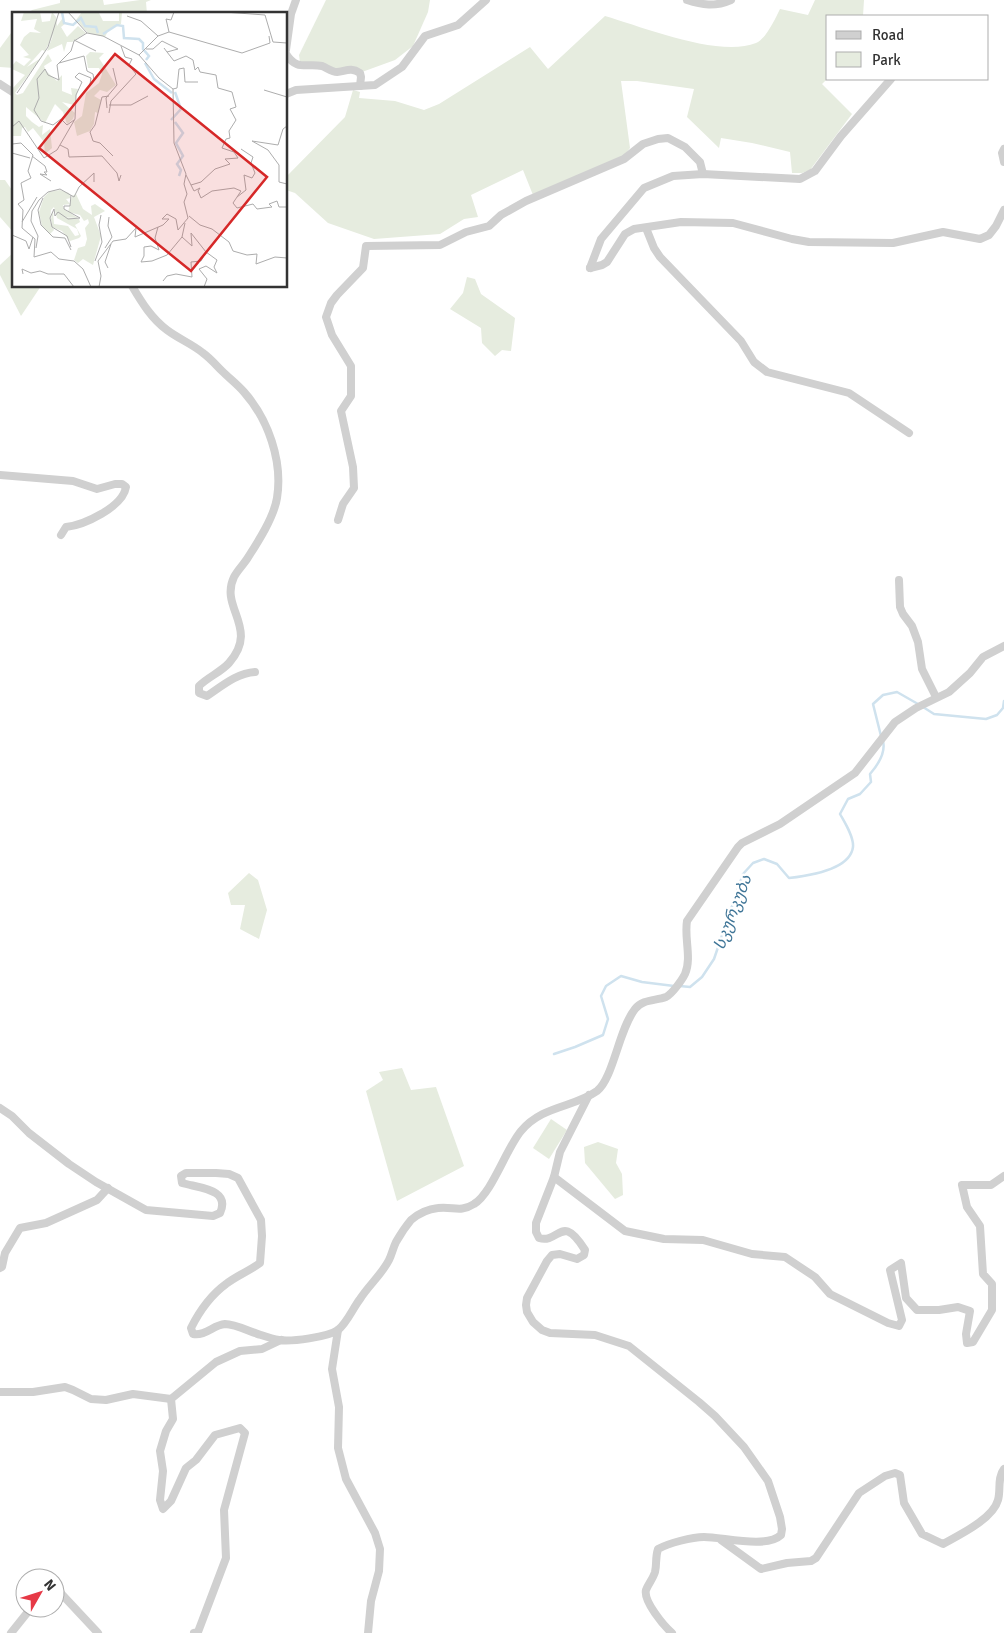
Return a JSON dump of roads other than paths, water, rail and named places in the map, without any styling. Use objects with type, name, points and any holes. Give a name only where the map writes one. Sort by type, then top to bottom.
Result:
[{"type":"street","points":[[288,36],[291,14],[296,0]]},
{"type":"street","points":[[288,93],[296,90],[375,85],[402,67],[425,36],[458,25],[486,0]]},
{"type":"street","points":[[686,0],[702,5],[714,5],[731,0]]},
{"type":"street","points":[[288,57],[292,62],[298,65],[322,66],[335,72],[354,69],[360,73],[360,86]]},
{"type":"street","points":[[890,80],[841,136],[814,171],[800,179],[703,174],[673,176],[644,188],[601,239],[590,268],[606,262],[625,234],[634,229],[681,222],[733,223],[809,242],[893,242],[943,232],[980,239],[989,235],[1004,210]]},
{"type":"street","points":[[0,84],[12,92]]},
{"type":"street","points":[[338,520],[343,504],[354,488],[353,468],[341,412],[351,396],[351,366],[332,335],[326,317],[331,303],[337,295],[363,268],[366,246],[440,245],[466,232],[490,226],[501,215],[526,201],[624,159],[643,144],[658,139],[668,138],[685,147],[700,162],[703,174]]},
{"type":"street","points":[[1004,149],[1002,153],[1004,162]]},
{"type":"street","points":[[646,228],[660,257],[741,341],[754,362],[761,368],[767,372],[849,393],[909,433]]},
{"type":"street","points":[[133,288],[153,317],[167,330],[203,353],[244,391],[268,428],[278,470],[277,498],[268,524],[234,578],[231,599],[239,620],[242,636],[236,652],[228,664],[204,680],[199,686],[199,693],[206,696],[238,676],[255,672]]},
{"type":"street","points":[[0,475],[73,482],[97,488],[115,484],[122,484],[126,487],[126,493],[110,510],[77,526],[66,527],[61,535]]},
{"type":"street","points":[[898,580],[900,607],[912,626],[918,642],[922,669],[936,697]]},
{"type":"street","points":[[366,1632],[371,1601],[379,1571],[380,1549],[376,1534],[346,1479],[338,1448],[339,1407],[332,1368],[338,1330],[385,1267],[396,1243],[409,1222],[418,1214],[438,1208],[462,1210],[476,1203],[485,1193],[514,1139],[522,1129],[533,1119],[545,1112],[589,1095],[600,1087],[606,1077],[620,1037],[635,1009],[640,1004],[668,996],[686,973],[688,962],[687,922],[738,847],[742,843],[780,824],[856,773],[895,722],[916,708],[949,692],[970,673],[983,657],[1004,646]]},
{"type":"street","points":[[589,1095],[560,1152],[554,1177],[536,1223],[536,1232],[539,1238],[543,1240],[559,1232],[571,1233],[585,1250],[584,1256],[576,1259],[560,1254],[552,1256],[547,1261],[528,1298],[526,1312],[542,1330],[550,1333],[595,1335],[629,1346],[699,1402],[744,1447],[768,1481],[782,1529],[781,1536],[767,1541],[746,1542],[696,1537],[658,1549],[655,1557],[654,1573],[646,1589],[647,1599],[651,1607],[672,1633]]},
{"type":"street","points":[[0,1108],[69,1164],[146,1210],[213,1216],[220,1213],[223,1206],[222,1199],[215,1192],[182,1183],[181,1176],[186,1173],[216,1173],[229,1174],[238,1178],[261,1220],[260,1263],[225,1284],[218,1291],[202,1308],[191,1328],[193,1334],[199,1335],[221,1325],[229,1324],[281,1340],[315,1338],[338,1330]]},
{"type":"street","points":[[554,1177],[625,1232],[664,1239],[703,1240],[752,1254],[785,1257],[815,1278],[830,1294],[888,1323],[899,1326],[902,1320],[890,1270],[901,1263],[906,1298],[917,1310],[939,1310],[958,1307],[970,1310],[966,1334],[967,1342],[973,1342],[992,1310],[992,1284],[984,1274],[980,1226],[967,1207],[962,1185],[991,1185],[1004,1176]]},
{"type":"street","points":[[0,1268],[2,1267],[5,1253],[20,1228],[46,1223],[97,1200],[108,1188]]},
{"type":"street","points":[[0,1392],[33,1392],[65,1387],[91,1399],[99,1400],[133,1394],[171,1399],[216,1362],[240,1351],[262,1349],[281,1340]]},
{"type":"street","points":[[171,1399],[172,1419],[160,1451],[163,1471],[160,1500],[163,1509],[171,1501],[186,1468],[196,1460],[215,1435],[240,1428],[245,1434],[224,1510],[226,1558],[197,1633]]},
{"type":"street","points":[[720,1539],[761,1569],[787,1563],[811,1562],[827,1543],[859,1493],[885,1476],[895,1473],[900,1474],[904,1503],[922,1534],[943,1544],[970,1530],[986,1517],[998,1502],[1001,1474],[1004,1469]]},
{"type":"street","points":[[65,1598],[98,1633]]},
{"type":"street","points":[[11,1633],[22,1618]]},
{"type":"waterway","name":"სკურკუბა","points":[[881,736],[873,704],[883,695],[897,692],[918,704]]},
{"type":"waterway","name":"სკურკუბა","points":[[923,707],[934,714],[986,719],[997,715],[1003,708],[1004,701]]},
{"type":"waterway","name":"სკურკუბა","points":[[680,986],[690,987],[702,977],[714,959],[743,874],[753,863],[764,859],[777,864],[789,878],[806,876],[827,870],[844,861],[850,855],[853,847],[852,839],[840,814],[848,799],[860,794],[871,782],[870,774],[882,755],[883,741]]},
{"type":"waterway","name":"სკურკუბა","points":[[554,1054],[603,1035],[608,1019],[601,996],[606,986],[621,976],[642,982],[674,986]]}]
